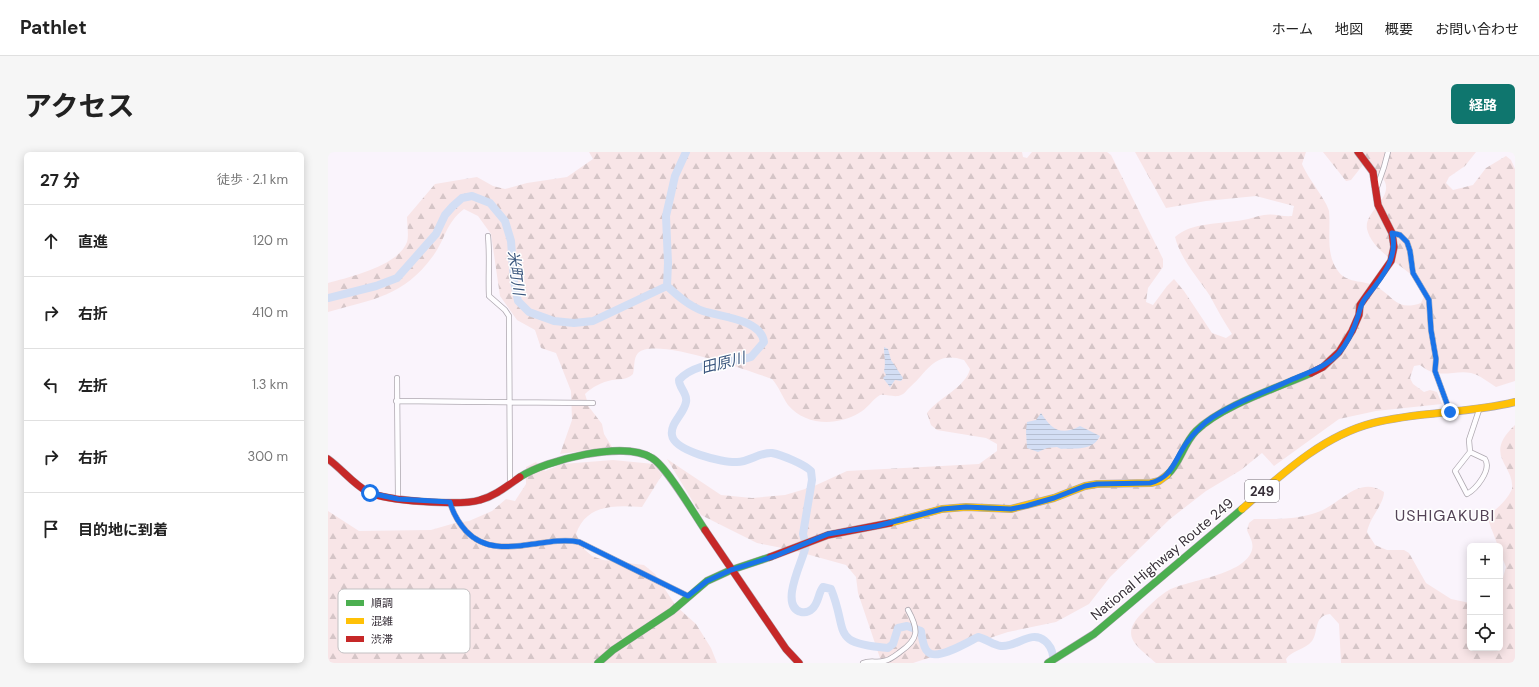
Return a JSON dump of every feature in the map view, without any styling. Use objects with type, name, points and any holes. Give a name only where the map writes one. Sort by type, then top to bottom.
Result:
[{"type":"main road","points":[[598,663],[613,650],[672,611],[707,581],[731,570],[775,556],[828,534],[908,519],[942,509],[966,507],[1011,509],[1054,498],[1085,486],[1108,483],[1150,483],[1159,481],[1171,471],[1183,448],[1195,432],[1206,422],[1236,406],[1322,367],[1339,352],[1359,315],[1360,305],[1391,261],[1395,243],[1392,233],[1378,205],[1373,172],[1358,152]]},
{"type":"main road","name":"National Highway Route 249","points":[[1048,663],[1094,634],[1286,471],[1317,448],[1346,433],[1374,423],[1450,412],[1479,410],[1515,402]]},
{"type":"main road","points":[[328,459],[370,493],[398,499],[477,502],[487,498],[536,468],[556,461],[622,451],[646,455],[656,460],[664,470],[696,515],[731,570],[797,662]]},
{"type":"street","points":[[1376,189],[1388,152]]},
{"type":"street","points":[[1392,233],[1400,235],[1407,242],[1410,251],[1413,273],[1429,300],[1431,330],[1436,359],[1435,371],[1450,412]]},
{"type":"street","points":[[488,236],[490,250],[488,270],[489,296],[505,310],[509,316],[510,483]]},
{"type":"street","points":[[396,378],[398,499]]},
{"type":"street","points":[[396,401],[593,403]]},
{"type":"street","points":[[1470,452],[1485,459],[1487,465],[1485,474],[1472,492],[1467,494],[1455,472],[1470,452],[1469,440],[1479,410]]},
{"type":"street","points":[[450,502],[453,513],[458,521],[470,534],[483,543],[506,547],[567,540],[579,542],[688,596]]},
{"type":"street","points":[[863,663],[869,661],[884,661],[910,645],[916,635],[915,623],[908,610]]},
{"type":"green space","points":[[589,152],[1022,152],[1023,157],[1027,158],[1032,152],[1107,152],[1111,155],[1163,259],[1163,267],[1148,288],[1146,302],[1153,305],[1174,279],[1184,291],[1212,333],[1226,338],[1232,334],[1210,296],[1185,261],[1175,237],[1189,229],[1207,224],[1243,220],[1261,215],[1292,216],[1294,206],[1256,196],[1206,201],[1166,208],[1135,152],[1306,152],[1302,164],[1325,201],[1329,211],[1329,242],[1331,257],[1338,271],[1342,275],[1352,280],[1374,285],[1397,303],[1407,306],[1421,303],[1426,292],[1413,276],[1375,245],[1367,229],[1367,223],[1373,211],[1385,194],[1385,182],[1379,173],[1366,161],[1351,180],[1346,181],[1323,152],[1476,152],[1465,166],[1449,177],[1446,183],[1453,190],[1473,185],[1486,168],[1506,156],[1511,160],[1515,169],[1515,381],[1496,387],[1481,377],[1471,373],[1440,374],[1427,370],[1420,365],[1414,366],[1410,378],[1413,384],[1424,392],[1430,390],[1437,392],[1442,404],[1376,411],[1339,419],[1274,466],[1262,453],[1241,470],[1206,491],[1170,519],[1110,577],[1089,604],[1056,622],[1008,632],[913,663],[886,663],[880,658],[858,593],[856,577],[846,565],[792,550],[757,543],[701,515],[667,459],[721,495],[752,498],[785,495],[812,487],[847,471],[979,464],[997,451],[997,444],[986,438],[937,430],[931,425],[927,413],[963,381],[970,369],[964,360],[945,358],[938,360],[932,364],[902,395],[880,395],[862,411],[851,417],[832,422],[822,422],[803,417],[795,412],[788,405],[772,379],[703,357],[663,349],[647,349],[636,355],[633,374],[631,376],[601,383],[585,394],[589,407],[602,424],[604,434],[612,447],[560,454],[572,420],[571,391],[556,353],[541,348],[535,330],[517,320],[500,296],[491,234],[478,216],[464,209],[453,220],[433,256],[422,270],[398,288],[373,299],[328,312],[328,283],[360,274],[394,258],[402,250],[408,239],[407,217],[435,184],[477,177],[493,186],[505,189],[527,183],[567,177],[593,159]]},
{"type":"green space","points":[[1515,425],[1515,663],[1341,663],[1339,624],[1330,614],[1325,615],[1319,621],[1312,641],[1289,656],[1286,659],[1287,663],[1156,663],[1142,651],[1133,640],[1131,634],[1132,627],[1136,620],[1162,594],[1178,586],[1228,571],[1239,565],[1247,558],[1252,550],[1252,542],[1247,530],[1249,523],[1254,519],[1286,518],[1310,515],[1326,508],[1358,489],[1366,487],[1375,488],[1384,492],[1382,501],[1367,532],[1375,545],[1387,550],[1404,550],[1409,553],[1426,583],[1451,599],[1467,602],[1467,651],[1503,651],[1503,578],[1506,567],[1503,560],[1503,543],[1497,543],[1487,517],[1498,508],[1512,489],[1512,481],[1500,453],[1501,445]]},
{"type":"green space","points":[[613,460],[654,464],[662,475],[642,507],[622,506],[603,508],[587,517],[581,524],[576,534],[584,549],[592,556],[603,560],[644,565],[655,574],[676,606],[696,624],[711,648],[717,663],[328,663],[328,511],[359,531],[431,530],[455,523],[469,521],[492,511],[506,499],[515,501],[526,484],[526,467],[536,462],[545,471],[562,464]]},
{"type":"water","points":[[884,347],[888,349],[891,360],[903,378],[901,381],[895,380],[890,387],[883,378],[886,375],[884,371]]},
{"type":"water","points":[[1041,413],[1049,424],[1058,430],[1067,431],[1080,426],[1100,436],[1093,444],[1083,448],[1061,449],[1057,447],[1047,448],[1038,452],[1027,448],[1027,422],[1036,420]]},
{"type":"waterway","name":"米町川","points":[[667,286],[668,263],[666,216],[675,176],[686,152]]},
{"type":"waterway","name":"米町川","points":[[328,298],[376,286],[397,278],[436,234],[445,215],[453,206],[462,198],[472,196],[490,203],[505,221],[511,241],[514,282],[518,301],[529,312],[554,321],[574,323],[593,321],[667,286]]},
{"type":"waterway","name":"田原川","points":[[667,286],[698,309],[739,320],[756,328],[761,334],[764,342],[751,357],[703,366],[694,369],[679,380],[680,386],[686,396],[686,402],[683,411],[673,426],[672,435],[675,441],[681,446],[690,451],[711,458],[730,462],[741,462],[763,454],[772,453],[793,460],[811,471],[812,480],[803,534],[805,549],[792,593],[792,601],[795,608],[801,612],[811,610],[816,604],[823,587],[831,589],[844,633],[849,639],[857,643],[888,648],[893,644],[898,628],[907,626],[921,631],[925,648],[932,654],[945,653],[978,637],[1001,646],[1007,646],[1034,637],[1040,638],[1047,643],[1053,656]]},
{"type":"traffic: fast","points":[[1167,475],[1175,465],[1192,436],[1207,422],[1250,398],[1311,373]]},
{"type":"traffic: fast","points":[[520,477],[548,464],[585,454],[623,451],[639,453],[652,458],[665,471],[705,530]]},
{"type":"traffic: fast","points":[[1048,663],[1094,634],[1242,509]]},
{"type":"traffic: fast","points":[[598,663],[613,650],[672,611],[707,581],[731,570],[770,557]]},
{"type":"traffic: slow","points":[[1242,509],[1303,458],[1336,437],[1354,429],[1373,423],[1408,416],[1480,409],[1515,402]]},
{"type":"traffic: slow","points":[[890,523],[942,509],[966,507],[1011,509],[1054,498],[1085,486],[1097,484],[1151,483],[1159,481],[1167,475]]},
{"type":"traffic: jam","points":[[1311,373],[1323,367],[1339,352],[1352,331],[1359,315],[1360,305],[1391,261],[1394,247],[1392,233],[1378,205],[1373,172],[1358,152]]},
{"type":"traffic: jam","points":[[328,459],[357,485],[368,492],[391,498],[424,502],[457,503],[480,500],[496,493],[520,477]]},
{"type":"traffic: jam","points":[[770,557],[828,535],[890,523]]},
{"type":"traffic: jam","points":[[705,530],[786,649],[799,663]]},
{"type":"district","name":"USHIGAKUBI","points":[[1445,515]]},
{"type":"route","points":[[370,493],[382,497],[398,499],[450,502],[453,513],[470,534],[483,543],[493,546],[506,547],[567,540],[579,542],[580,544],[608,556],[688,596],[707,581],[731,570],[775,556],[828,534],[877,526],[942,509],[966,507],[1011,509],[1054,498],[1074,489],[1097,484],[1134,484],[1159,481],[1171,471],[1183,448],[1195,432],[1206,422],[1236,406],[1322,367],[1339,352],[1359,315],[1360,305],[1391,261],[1394,254],[1395,243],[1392,233],[1400,235],[1407,242],[1410,251],[1413,273],[1429,300],[1431,314],[1430,323],[1435,347],[1435,371],[1450,412]]}]
